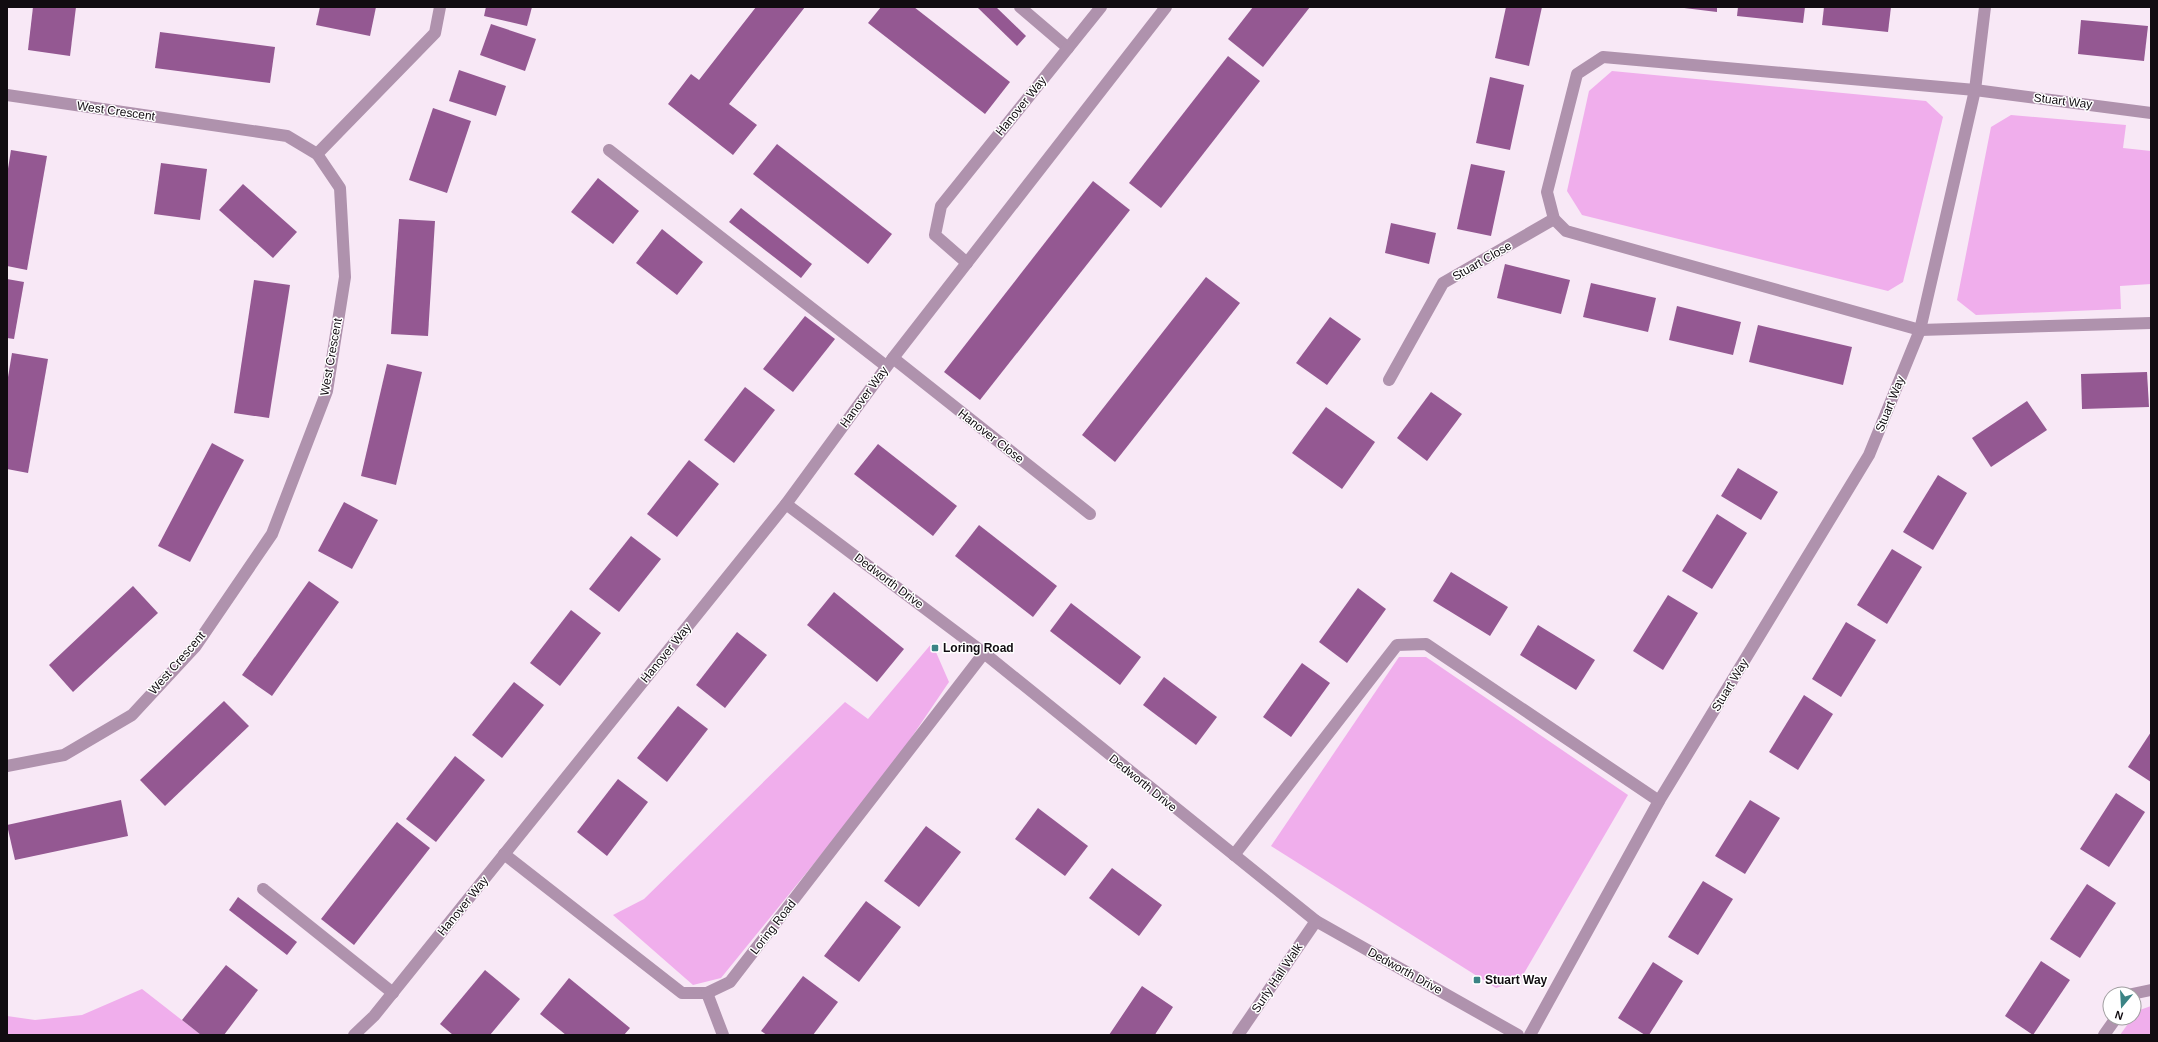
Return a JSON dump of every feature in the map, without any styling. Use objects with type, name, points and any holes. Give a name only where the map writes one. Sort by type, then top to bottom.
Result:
[{"type":"street","points":[[317,154],[435,33],[440,7]]},
{"type":"street","points":[[1020,7],[1068,48]]},
{"type":"street","name":"Hanover Way","points":[[967,263],[935,235],[941,206],[1101,7]]},
{"type":"street","name":"Hanover Way","points":[[354,1035],[374,1016],[393,993],[786,504],[889,362],[1166,7]]},
{"type":"street","name":"Stuart Way","points":[[1530,1035],[1659,801],[1869,455],[1920,330],[1975,90],[1985,7]]},
{"type":"street","points":[[1975,90],[1603,57],[1577,74],[1548,192],[1554,219],[1566,231],[1920,330],[2151,323]]},
{"type":"street","name":"Stuart Way","points":[[1975,90],[2151,112]]},
{"type":"street","name":"West Crescent","points":[[7,95],[287,136],[317,154],[340,188],[345,277],[327,391],[272,534],[195,647],[132,714],[64,755],[7,766]]},
{"type":"street","name":"Hanover Close","points":[[610,150],[1090,514]]},
{"type":"street","name":"Stuart Close","points":[[1389,380],[1443,283],[1554,219]]},
{"type":"street","name":"Dedworth Drive","points":[[786,504],[984,653],[1316,921],[1518,1035]]},
{"type":"street","points":[[1234,855],[1397,645],[1426,644],[1659,801]]},
{"type":"street","name":"Loring Road","points":[[504,854],[682,993],[707,993],[730,982],[984,653]]},
{"type":"street","points":[[263,889],[393,993]]},
{"type":"street","name":"Surly Hall Walk","points":[[1238,1035],[1316,921]]},
{"type":"street","points":[[707,993],[723,1035]]},
{"type":"street","points":[[2104,1035],[2110,1026]]},
{"type":"shaded area","points":[[1612,71],[1926,101],[1943,117],[1903,282],[1888,291],[1582,215],[1567,191],[1589,91]]},
{"type":"shaded area","points":[[2011,115],[2126,125],[2123,148],[2151,151],[2151,284],[2120,286],[2121,309],[1976,315],[1957,300],[1991,127]]},
{"type":"shaded area","points":[[932,643],[949,682],[886,775],[721,978],[693,985],[613,915],[644,899],[845,702],[868,719]]},
{"type":"shaded area","points":[[1399,657],[1426,657],[1628,795],[1520,980],[1496,988],[1271,846]]},
{"type":"shaded area","points":[[142,989],[201,1035],[7,1035],[7,1016],[35,1020],[82,1015]]},
{"type":"shaded area","points":[[2151,1006],[2151,1035],[2120,1035],[2126,1026],[2142,1026],[2142,1009]]},
{"type":"building","points":[[33,7],[76,7],[70,56],[28,50]]},
{"type":"building","points":[[320,7],[376,7],[370,36],[316,25]]},
{"type":"building","points":[[486,7],[532,7],[527,26],[484,16]]},
{"type":"building","points":[[756,7],[805,7],[729,104],[757,125],[733,155],[668,104],[691,74],[699,80]]},
{"type":"building","points":[[881,7],[914,7],[1010,82],[985,114],[868,23]]},
{"type":"building","points":[[977,7],[996,7],[1026,36],[1017,46]]},
{"type":"building","points":[[1253,7],[1310,7],[1263,67],[1228,39]]},
{"type":"building","points":[[1506,7],[1542,7],[1529,66],[1495,58]]},
{"type":"building","points":[[1676,7],[1717,7],[1717,12]]},
{"type":"building","points":[[1738,7],[1805,7],[1803,23],[1737,16]]},
{"type":"building","points":[[1824,7],[1891,7],[1888,32],[1822,25]]},
{"type":"building","points":[[2081,20],[2148,26],[2144,61],[2078,54]]},
{"type":"building","points":[[491,24],[536,39],[525,71],[480,55]]},
{"type":"building","points":[[160,32],[275,47],[270,83],[155,68]]},
{"type":"building","points":[[1228,56],[1260,81],[1161,208],[1129,183]]},
{"type":"building","points":[[459,70],[506,86],[496,116],[449,101]]},
{"type":"building","points":[[1490,77],[1524,85],[1510,150],[1476,143]]},
{"type":"building","points":[[433,108],[471,121],[447,193],[409,180]]},
{"type":"building","points":[[777,144],[892,234],[868,264],[753,174]]},
{"type":"building","points":[[11,150],[47,156],[27,270],[7,266],[7,175]]},
{"type":"building","points":[[161,163],[207,169],[200,220],[154,214]]},
{"type":"building","points":[[1471,164],[1505,171],[1491,236],[1457,229]]},
{"type":"building","points":[[598,178],[639,211],[613,244],[571,212]]},
{"type":"building","points":[[1093,181],[1130,210],[980,400],[944,372]]},
{"type":"building","points":[[243,184],[297,232],[273,258],[219,210]]},
{"type":"building","points":[[741,208],[812,264],[801,278],[729,222]]},
{"type":"building","points":[[399,219],[435,221],[428,336],[391,334]]},
{"type":"building","points":[[1391,223],[1436,233],[1429,264],[1385,253]]},
{"type":"building","points":[[662,229],[703,262],[677,295],[636,263]]},
{"type":"building","points":[[1505,264],[1570,280],[1561,314],[1497,298]]},
{"type":"building","points":[[1206,277],[1240,303],[1115,462],[1082,435]]},
{"type":"building","points":[[7,279],[24,282],[14,339],[7,338]]},
{"type":"building","points":[[254,280],[290,285],[269,418],[234,413]]},
{"type":"building","points":[[1591,283],[1656,298],[1648,332],[1583,317]]},
{"type":"building","points":[[1677,306],[1741,322],[1733,355],[1669,340]]},
{"type":"building","points":[[805,316],[835,339],[793,392],[763,369]]},
{"type":"building","points":[[1330,317],[1361,339],[1327,385],[1296,363]]},
{"type":"building","points":[[1758,325],[1852,347],[1843,385],[1749,362]]},
{"type":"building","points":[[12,353],[48,359],[28,473],[7,469],[7,383]]},
{"type":"building","points":[[387,364],[422,372],[396,485],[361,476]]},
{"type":"building","points":[[2147,372],[2149,407],[2082,409],[2081,374]]},
{"type":"building","points":[[745,387],[775,410],[734,463],[704,440]]},
{"type":"building","points":[[1431,392],[1462,414],[1427,461],[1397,438]]},
{"type":"building","points":[[2027,401],[2047,430],[1991,467],[1972,438]]},
{"type":"building","points":[[1326,407],[1375,442],[1342,489],[1292,453]]},
{"type":"building","points":[[212,443],[244,460],[190,562],[158,546]]},
{"type":"building","points":[[878,444],[957,506],[933,536],[854,474]]},
{"type":"building","points":[[689,460],[719,484],[677,537],[647,514]]},
{"type":"building","points":[[1738,468],[1778,492],[1761,520],[1721,496]]},
{"type":"building","points":[[1938,475],[1967,493],[1933,550],[1903,532]]},
{"type":"building","points":[[344,502],[378,520],[352,569],[318,551]]},
{"type":"building","points":[[1717,514],[1747,533],[1712,589],[1682,571]]},
{"type":"building","points":[[979,525],[1057,586],[1033,617],[955,556]]},
{"type":"building","points":[[631,536],[661,559],[619,612],[589,589]]},
{"type":"building","points":[[1892,549],[1922,567],[1887,624],[1857,605]]},
{"type":"building","points":[[1451,572],[1508,607],[1490,636],[1433,601]]},
{"type":"building","points":[[309,581],[339,602],[272,696],[242,675]]},
{"type":"building","points":[[133,586],[158,613],[73,692],[49,665]]},
{"type":"building","points":[[1358,588],[1386,609],[1347,663],[1319,642]]},
{"type":"building","points":[[834,592],[904,649],[877,682],[807,625]]},
{"type":"building","points":[[1668,595],[1698,613],[1663,670],[1633,651]]},
{"type":"building","points":[[1071,603],[1141,657],[1120,685],[1050,631]]},
{"type":"building","points":[[571,610],[601,633],[560,686],[530,663]]},
{"type":"building","points":[[1846,622],[1876,640],[1841,697],[1812,679]]},
{"type":"building","points":[[1538,625],[1595,660],[1576,690],[1520,655]]},
{"type":"building","points":[[737,632],[767,655],[725,708],[696,685]]},
{"type":"building","points":[[1302,663],[1330,683],[1291,737],[1263,717]]},
{"type":"building","points":[[1164,677],[1217,717],[1196,745],[1143,705]]},
{"type":"building","points":[[514,682],[544,705],[502,758],[472,735]]},
{"type":"building","points":[[1804,695],[1833,714],[1798,770],[1769,752]]},
{"type":"building","points":[[224,701],[249,726],[165,806],[140,780]]},
{"type":"building","points":[[678,706],[708,729],[667,782],[637,758]]},
{"type":"building","points":[[2151,732],[2151,782],[2128,767]]},
{"type":"building","points":[[455,756],[485,780],[436,842],[406,819]]},
{"type":"building","points":[[618,779],[648,802],[607,856],[577,832]]},
{"type":"building","points":[[2116,793],[2145,812],[2109,867],[2080,849]]},
{"type":"building","points":[[121,800],[128,836],[15,860],[7,825]]},
{"type":"building","points":[[1750,800],[1780,818],[1745,874],[1715,856]]},
{"type":"building","points":[[1038,808],[1088,846],[1065,876],[1015,839]]},
{"type":"building","points":[[397,822],[430,848],[354,945],[321,919]]},
{"type":"building","points":[[926,826],[961,852],[919,907],[884,881]]},
{"type":"building","points":[[1112,868],[1162,905],[1139,936],[1089,898]]},
{"type":"building","points":[[1703,881],[1733,899],[1698,955],[1668,937]]},
{"type":"building","points":[[2087,884],[2116,903],[2080,958],[2050,939]]},
{"type":"building","points":[[238,897],[297,942],[287,955],[229,910]]},
{"type":"building","points":[[866,901],[901,927],[859,982],[824,956]]},
{"type":"building","points":[[2041,961],[2070,980],[2033,1035],[2005,1016]]},
{"type":"building","points":[[1653,962],[1683,981],[1649,1035],[1645,1035],[1618,1018]]},
{"type":"building","points":[[226,965],[258,990],[224,1035],[201,1035],[182,1020]]},
{"type":"building","points":[[485,970],[520,999],[490,1035],[453,1035],[440,1024]]},
{"type":"building","points":[[803,976],[838,1002],[813,1035],[767,1035],[761,1031]]},
{"type":"building","points":[[569,978],[630,1028],[624,1035],[566,1035],[540,1014]]},
{"type":"building","points":[[1142,986],[1173,1007],[1155,1035],[1109,1035]]},
{"type":"place","name":"Loring Road","points":[[935,648]]},
{"type":"place","name":"Stuart Way","points":[[1477,980]]}]
